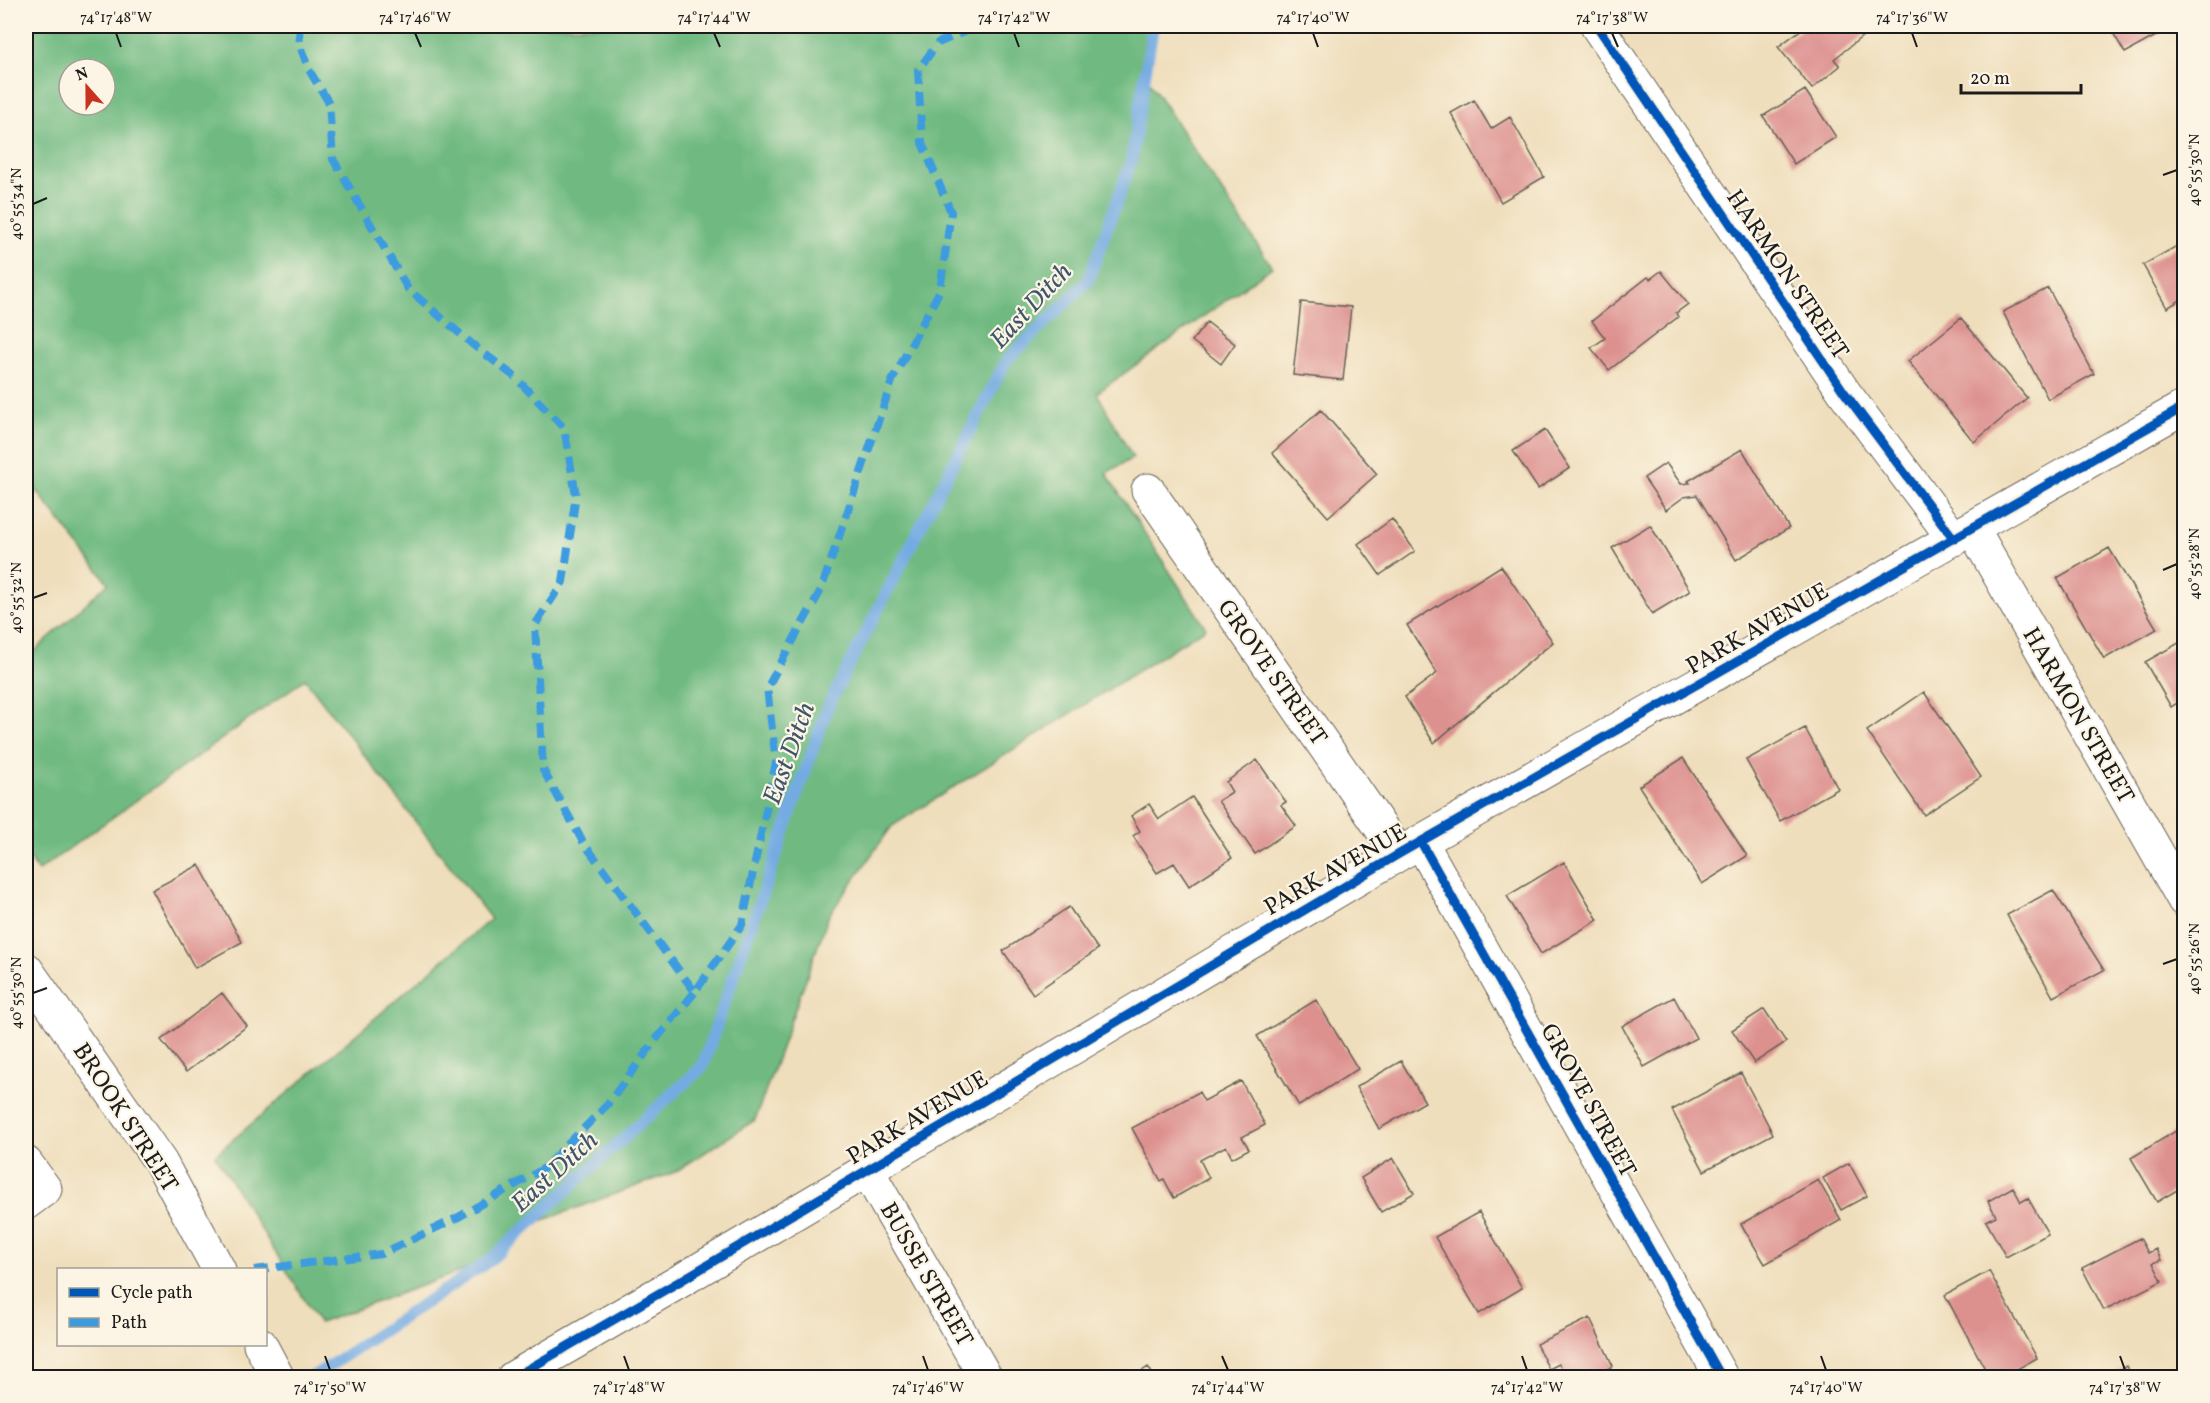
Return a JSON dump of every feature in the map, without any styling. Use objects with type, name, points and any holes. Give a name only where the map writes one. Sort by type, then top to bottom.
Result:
[{"type":"street","name":"HARMON STREET","points":[[1597,26],[1844,392],[1964,534],[2184,900]]},
{"type":"street","name":"PARK AVENUE","points":[[513,1377],[1410,848],[2184,407]]},
{"type":"street","name":"GROVE STREET","points":[[1148,490],[1410,848],[1722,1377]]},
{"type":"street","name":"BROOK STREET","points":[[26,969],[161,1163],[218,1268]]},
{"type":"street","points":[[26,1163],[45,1189],[26,1203]]},
{"type":"street","name":"BUSSE STREET","points":[[867,1170],[986,1377]]},
{"type":"green space","points":[[26,26],[1153,26],[1145,75],[1272,267],[1097,393],[1133,458],[1106,473],[1206,628],[892,826],[829,915],[755,1120],[675,1172],[527,1226],[489,1261],[319,1323],[215,1155],[491,919],[305,679],[38,871],[26,854],[26,659],[108,583],[26,477]]},
{"type":"building","points":[[1806,26],[1811,31],[1818,26],[1871,26],[1873,28],[1834,59],[1840,66],[1812,89],[1778,47]]},
{"type":"building","points":[[2109,26],[2174,26],[2125,53]]},
{"type":"building","points":[[1805,90],[1836,137],[1794,164],[1763,116]]},
{"type":"building","points":[[1474,100],[1491,129],[1510,117],[1544,177],[1501,202],[1451,113]]},
{"type":"building","points":[[2184,242],[2184,298],[2167,308],[2143,265]]},
{"type":"building","points":[[1661,271],[1688,304],[1676,313],[1678,317],[1609,370],[1591,348],[1605,338],[1592,321],[1648,277],[1650,279]]},
{"type":"building","points":[[2048,288],[2094,374],[2048,399],[2003,312]]},
{"type":"building","points":[[1301,302],[1351,307],[1343,380],[1293,375]]},
{"type":"building","points":[[1961,318],[2027,398],[1974,442],[1908,361]]},
{"type":"building","points":[[1207,322],[1235,344],[1221,364],[1192,341]]},
{"type":"building","points":[[1321,410],[1377,474],[1328,517],[1272,453]]},
{"type":"building","points":[[1545,430],[1570,468],[1538,489],[1513,451]]},
{"type":"building","points":[[1742,449],[1789,528],[1736,560],[1697,495],[1684,497],[1666,510],[1644,478],[1666,463],[1681,484],[1690,483],[1688,481]]},
{"type":"building","points":[[1392,519],[1415,551],[1380,575],[1358,544]]},
{"type":"building","points":[[1650,525],[1690,591],[1652,614],[1612,548]]},
{"type":"building","points":[[2109,548],[2157,629],[2104,659],[2057,578]]},
{"type":"building","points":[[1501,566],[1553,642],[1434,743],[1405,697],[1437,673],[1407,625]]},
{"type":"building","points":[[2184,640],[2184,699],[2171,707],[2145,662]]},
{"type":"building","points":[[1924,692],[1981,777],[1924,815],[1867,731]]},
{"type":"building","points":[[1805,728],[1838,789],[1780,821],[1746,760]]},
{"type":"building","points":[[1683,758],[1747,856],[1702,884],[1639,786]]},
{"type":"building","points":[[1257,760],[1286,802],[1281,805],[1296,826],[1255,854],[1218,801],[1232,792],[1226,782]]},
{"type":"building","points":[[1192,797],[1232,858],[1189,886],[1174,863],[1157,873],[1133,836],[1140,831],[1131,816],[1149,804],[1159,819]]},
{"type":"building","points":[[1564,862],[1598,920],[1541,954],[1507,896]]},
{"type":"building","points":[[199,865],[242,942],[195,968],[152,890]]},
{"type":"building","points":[[2053,890],[2104,970],[2053,997],[2007,915]]},
{"type":"building","points":[[1069,907],[1098,949],[1033,994],[1003,951]]},
{"type":"building","points":[[222,993],[247,1026],[186,1072],[161,1040]]},
{"type":"building","points":[[1674,997],[1696,1038],[1644,1067],[1622,1026]]},
{"type":"building","points":[[1316,1000],[1358,1069],[1299,1106],[1257,1036]]},
{"type":"building","points":[[1764,1009],[1786,1042],[1754,1063],[1732,1030]]},
{"type":"building","points":[[1401,1061],[1425,1102],[1379,1129],[1356,1087]]},
{"type":"building","points":[[1741,1073],[1773,1134],[1704,1171],[1672,1110]]},
{"type":"building","points":[[1241,1081],[1265,1125],[1242,1137],[1249,1149],[1232,1158],[1226,1146],[1200,1160],[1209,1178],[1174,1198],[1164,1179],[1161,1181],[1132,1128],[1199,1092],[1204,1101]]},
{"type":"building","points":[[2184,1126],[2184,1186],[2157,1202],[2131,1158]]},
{"type":"building","points":[[1393,1158],[1414,1193],[1381,1212],[1361,1178]]},
{"type":"building","points":[[1849,1163],[1867,1196],[1841,1210],[1823,1178]]},
{"type":"building","points":[[1818,1180],[1841,1220],[1765,1264],[1741,1224]]},
{"type":"building","points":[[2013,1187],[2021,1202],[2028,1198],[2048,1234],[2006,1257],[1986,1221],[1996,1216],[1988,1201]]},
{"type":"building","points":[[1479,1212],[1522,1288],[1479,1314],[1435,1237]]},
{"type":"building","points":[[2140,1238],[2148,1253],[2156,1249],[2161,1260],[2153,1263],[2162,1281],[2104,1310],[2082,1268]]},
{"type":"building","points":[[1989,1271],[2037,1358],[2001,1378],[1990,1378],[1945,1295]]},
{"type":"building","points":[[1590,1318],[1613,1366],[1590,1378],[1566,1378],[1559,1364],[1549,1369],[1536,1344]]},
{"type":"building","points":[[2126,1366],[2132,1378],[2108,1378]]},
{"type":"building","points":[[1148,1367],[1155,1378],[1132,1378]]},
{"type":"waterway","name":"East Ditch","points":[[311,1378],[489,1261],[702,1067],[828,706],[1006,361],[1088,281],[1131,162],[1153,26]]},
{"type":"marked path","points":[[299,26],[300,46],[309,70],[329,103],[333,159],[408,289],[472,344],[515,377],[564,428],[576,495],[563,582],[535,625],[543,770],[583,842],[695,992],[742,925],[776,762],[767,688],[821,590],[892,381],[940,290],[951,212],[922,143],[918,70],[938,43],[978,26]]},
{"type":"marked path","points":[[267,1268],[381,1254],[455,1219],[543,1169],[607,1105],[653,1043],[695,992]]},
{"type":"cycle path","points":[[1597,26],[1844,392],[1954,539]]},
{"type":"cycle path","points":[[513,1378],[1399,854],[2184,407]]},
{"type":"cycle path","points":[[1421,842],[1722,1378]]}]
